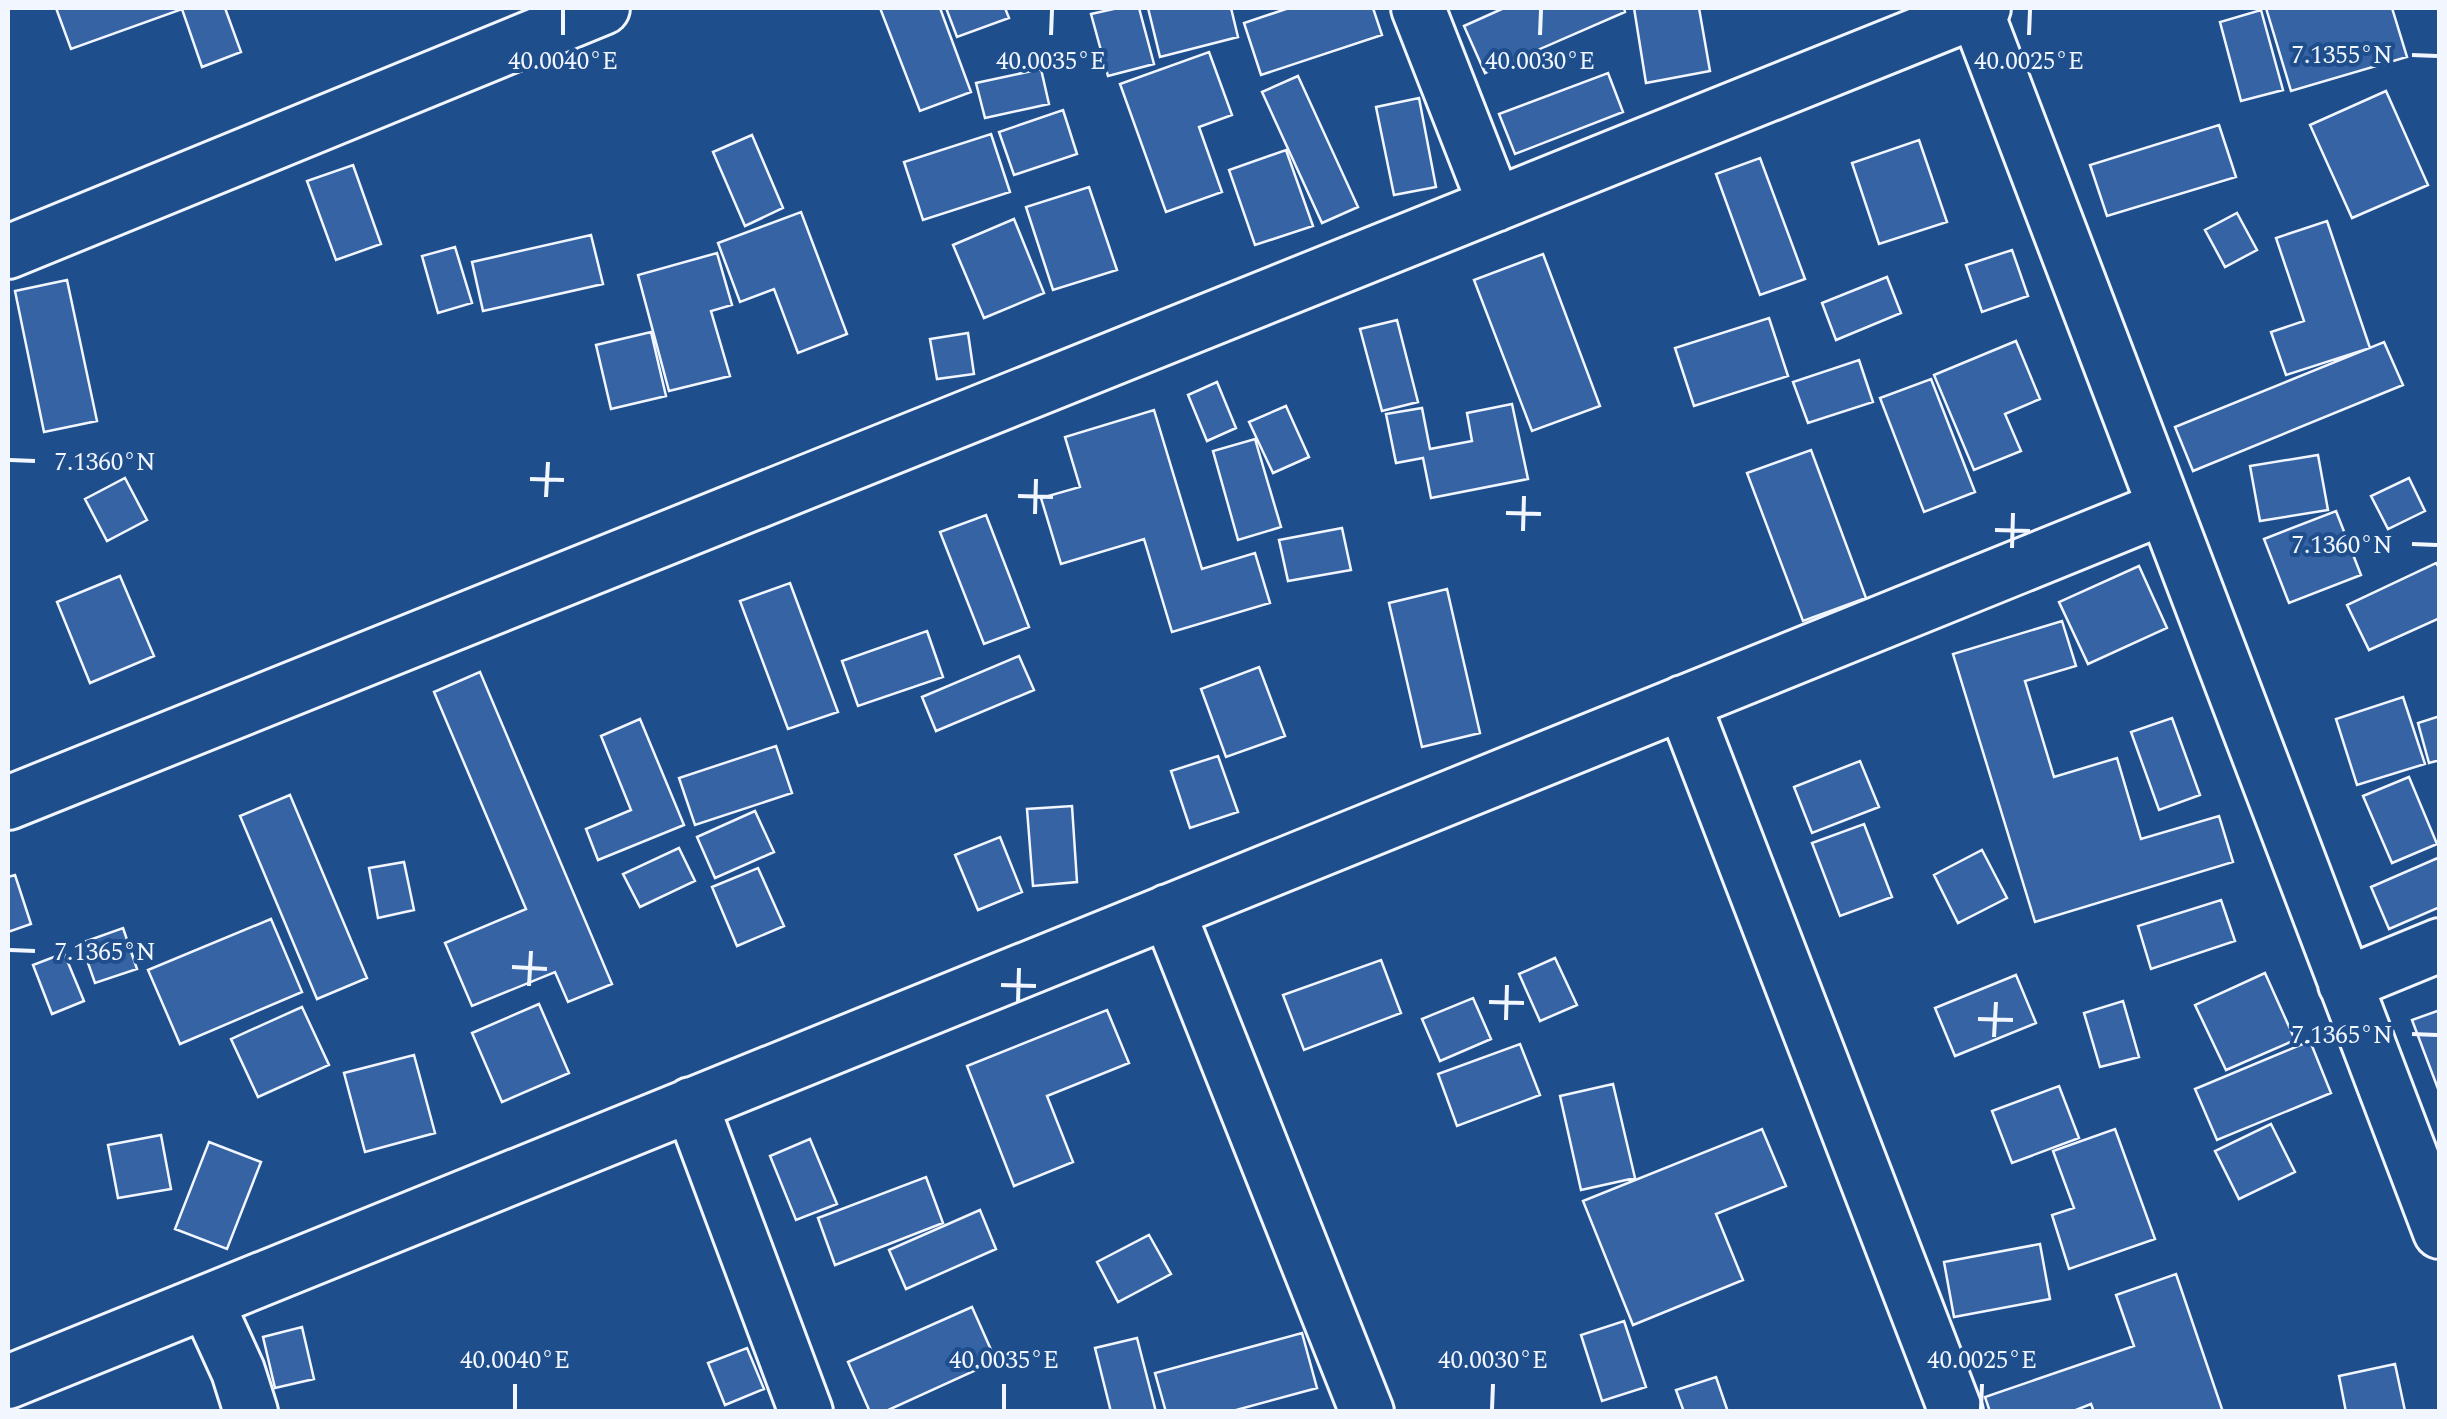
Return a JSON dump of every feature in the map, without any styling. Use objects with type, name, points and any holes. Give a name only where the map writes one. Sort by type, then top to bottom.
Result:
[{"type":"street","points":[[8,252],[603,8]]},
{"type":"street","points":[[1418,8],[1496,205]]},
{"type":"street","points":[[8,803],[1979,9],[2162,508],[2440,1232]]},
{"type":"street","points":[[8,1382],[2162,508]]},
{"type":"street","points":[[1684,702],[1956,1412]]},
{"type":"street","points":[[1168,911],[1367,1412]]},
{"type":"street","points":[[2346,984],[2440,945]]},
{"type":"street","points":[[692,1104],[806,1412]]},
{"type":"street","points":[[207,1304],[242,1398]]},
{"type":"building","points":[[56,8],[225,8],[241,52],[202,67],[182,9],[71,49]]},
{"type":"building","points":[[880,8],[940,8],[971,92],[920,111]]},
{"type":"building","points":[[946,8],[1005,8],[1009,18],[957,37]]},
{"type":"building","points":[[1139,8],[1154,64],[1108,76],[1091,14]]},
{"type":"building","points":[[1148,8],[1231,8],[1238,37],[1160,57]]},
{"type":"building","points":[[1289,8],[1373,8],[1382,35],[1261,75],[1244,23]]},
{"type":"building","points":[[1504,8],[1624,8],[1625,12],[1485,73],[1464,26]]},
{"type":"building","points":[[1634,8],[1699,8],[1710,71],[1646,83]]},
{"type":"building","points":[[2266,8],[2392,8],[2407,57],[2291,91]]},
{"type":"building","points":[[2261,10],[2283,90],[2241,101],[2220,22]]},
{"type":"building","points":[[1209,52],[1232,115],[1199,127],[1222,192],[1166,212],[1120,84]]},
{"type":"building","points":[[1041,69],[1049,104],[985,118],[976,83]]},
{"type":"building","points":[[1608,73],[1623,112],[1515,154],[1499,114]]},
{"type":"building","points":[[1298,76],[1358,207],[1322,223],[1262,92]]},
{"type":"building","points":[[2386,91],[2428,185],[2352,218],[2310,125]]},
{"type":"building","points":[[1419,98],[1436,187],[1394,195],[1376,107]]},
{"type":"building","points":[[1063,110],[1077,154],[1014,175],[999,132]]},
{"type":"building","points":[[2219,125],[2236,177],[2107,216],[2090,165]]},
{"type":"building","points":[[991,134],[1010,192],[923,220],[904,162]]},
{"type":"building","points":[[752,135],[783,208],[745,226],[713,152]]},
{"type":"building","points":[[1919,140],[1947,222],[1879,244],[1852,163]]},
{"type":"building","points":[[1286,150],[1313,226],[1255,245],[1229,170]]},
{"type":"building","points":[[1760,158],[1805,279],[1760,295],[1716,174]]},
{"type":"building","points":[[353,165],[381,244],[336,260],[307,181]]},
{"type":"building","points":[[1089,187],[1117,270],[1053,290],[1026,207]]},
{"type":"building","points":[[801,212],[847,334],[798,353],[774,289],[740,302],[718,243]]},
{"type":"building","points":[[2237,213],[2257,250],[2225,267],[2205,230]]},
{"type":"building","points":[[1014,219],[1044,293],[984,318],[953,245]]},
{"type":"building","points":[[2327,221],[2370,348],[2286,375],[2271,332],[2304,321],[2276,238]]},
{"type":"building","points":[[591,235],[603,284],[483,311],[472,262]]},
{"type":"building","points":[[455,247],[472,303],[438,313],[422,256]]},
{"type":"building","points":[[2012,250],[2028,296],[1982,312],[1966,265]]},
{"type":"building","points":[[717,253],[732,305],[711,311],[730,376],[669,391],[638,275]]},
{"type":"building","points":[[1543,254],[1600,406],[1532,431],[1474,280]]},
{"type":"building","points":[[1887,277],[1901,313],[1836,340],[1822,303]]},
{"type":"building","points":[[67,280],[97,421],[44,432],[15,291]]},
{"type":"building","points":[[1769,318],[1788,376],[1694,406],[1675,348]]},
{"type":"building","points":[[1397,320],[1418,402],[1382,411],[1360,329]]},
{"type":"building","points":[[651,332],[666,396],[611,409],[596,345]]},
{"type":"building","points":[[968,333],[974,374],[937,379],[930,339]]},
{"type":"building","points":[[2016,341],[2040,399],[2005,414],[2021,451],[1974,470],[1934,375]]},
{"type":"building","points":[[2384,342],[2403,385],[2193,471],[2175,427]]},
{"type":"building","points":[[1859,360],[1873,402],[1808,423],[1793,382]]},
{"type":"building","points":[[1931,379],[1975,492],[1924,512],[1880,398]]},
{"type":"building","points":[[1217,382],[1236,428],[1207,441],[1188,395]]},
{"type":"building","points":[[1512,404],[1528,479],[1431,498],[1423,458],[1396,463],[1386,414],[1422,408],[1430,449],[1472,441],[1467,413]]},
{"type":"building","points":[[1286,406],[1309,457],[1273,473],[1249,422]]},
{"type":"building","points":[[1154,410],[1202,569],[1255,553],[1270,603],[1172,632],[1144,539],[1061,564],[1041,498],[1080,487],[1065,437]]},
{"type":"building","points":[[1255,439],[1281,527],[1238,540],[1213,451]]},
{"type":"building","points":[[1811,450],[1866,598],[1803,621],[1747,473]]},
{"type":"building","points":[[2318,455],[2328,510],[2260,521],[2250,466]]},
{"type":"building","points":[[125,478],[147,520],[107,541],[85,499]]},
{"type":"building","points":[[2409,478],[2425,511],[2388,529],[2371,496]]},
{"type":"building","points":[[2336,511],[2361,575],[2289,603],[2264,539]]},
{"type":"building","points":[[986,515],[1029,627],[984,644],[940,532]]},
{"type":"building","points":[[1342,528],[1351,570],[1288,581],[1279,540]]},
{"type":"building","points":[[2436,563],[2440,569],[2440,618],[2369,650],[2347,605]]},
{"type":"building","points":[[2139,566],[2167,628],[2088,664],[2059,602]]},
{"type":"building","points":[[120,576],[154,656],[90,683],[57,602]]},
{"type":"building","points":[[790,583],[838,712],[788,729],[740,601]]},
{"type":"building","points":[[1447,589],[1480,733],[1422,747],[1389,603]]},
{"type":"building","points":[[2062,621],[2076,666],[2025,681],[2054,777],[2117,758],[2141,839],[2219,816],[2233,862],[2035,922],[1953,654]]},
{"type":"building","points":[[927,631],[943,677],[858,706],[842,661]]},
{"type":"building","points":[[1019,656],[1034,690],[936,731],[922,697]]},
{"type":"building","points":[[1259,667],[1285,736],[1226,757],[1201,689]]},
{"type":"building","points":[[480,672],[612,984],[568,1002],[555,972],[472,1006],[445,943],[526,909],[434,692]]},
{"type":"building","points":[[2403,697],[2425,764],[2357,785],[2336,719]]},
{"type":"building","points":[[2440,716],[2440,760],[2429,763],[2418,723]]},
{"type":"building","points":[[2172,718],[2200,795],[2159,810],[2131,732]]},
{"type":"building","points":[[640,719],[684,825],[598,860],[586,829],[631,810],[601,736]]},
{"type":"building","points":[[776,746],[792,793],[695,825],[679,778]]},
{"type":"building","points":[[1218,756],[1238,812],[1190,828],[1171,771]]},
{"type":"building","points":[[1860,761],[1879,807],[1812,833],[1794,787]]},
{"type":"building","points":[[2409,777],[2437,844],[2392,863],[2363,796]]},
{"type":"building","points":[[290,795],[367,978],[317,999],[240,816]]},
{"type":"building","points":[[1072,806],[1077,882],[1033,886],[1027,809]]},
{"type":"building","points":[[755,811],[774,852],[715,878],[697,837]]},
{"type":"building","points":[[1864,824],[1892,897],[1840,916],[1812,843]]},
{"type":"building","points":[[1000,837],[1022,892],[978,910],[955,855]]},
{"type":"building","points":[[679,848],[695,881],[640,907],[623,874]]},
{"type":"building","points":[[1982,850],[2007,898],[1958,923],[1934,875]]},
{"type":"building","points":[[2440,857],[2440,907],[2389,929],[2371,887]]},
{"type":"building","points":[[404,862],[414,910],[378,918],[369,868]]},
{"type":"building","points":[[758,868],[784,926],[737,946],[712,887]]},
{"type":"building","points":[[15,875],[31,924],[8,932],[8,877]]},
{"type":"building","points":[[2221,900],[2235,941],[2151,969],[2138,926]]},
{"type":"building","points":[[271,919],[302,992],[180,1044],[148,970]]},
{"type":"building","points":[[123,928],[137,969],[95,983],[81,943]]},
{"type":"building","points":[[64,953],[84,1001],[52,1014],[33,965]]},
{"type":"building","points":[[1555,958],[1577,1005],[1540,1021],[1519,974]]},
{"type":"building","points":[[1381,960],[1401,1013],[1304,1050],[1283,995]]},
{"type":"building","points":[[2265,973],[2295,1040],[2226,1070],[2195,1005]]},
{"type":"building","points":[[2016,975],[2036,1023],[1955,1056],[1935,1008]]},
{"type":"building","points":[[1473,998],[1491,1039],[1440,1061],[1422,1019]]},
{"type":"building","points":[[2123,1001],[2139,1057],[2100,1067],[2084,1013]]},
{"type":"building","points":[[539,1004],[569,1073],[502,1102],[472,1033]]},
{"type":"building","points":[[302,1007],[329,1065],[258,1097],[231,1039]]},
{"type":"building","points":[[1107,1010],[1129,1063],[1047,1096],[1073,1162],[1014,1186],[967,1066]]},
{"type":"building","points":[[2440,1010],[2440,1094],[2412,1020]]},
{"type":"building","points":[[2310,1041],[2331,1093],[2217,1140],[2195,1089]]},
{"type":"building","points":[[1520,1044],[1540,1095],[1457,1126],[1438,1074]]},
{"type":"building","points":[[414,1055],[435,1133],[365,1152],[344,1073]]},
{"type":"building","points":[[1613,1084],[1635,1178],[1581,1190],[1560,1096]]},
{"type":"building","points":[[2059,1086],[2079,1138],[2012,1163],[1992,1111]]},
{"type":"building","points":[[2271,1124],[2295,1172],[2239,1199],[2215,1151]]},
{"type":"building","points":[[1762,1129],[1786,1186],[1716,1214],[1743,1280],[1633,1325],[1583,1201]]},
{"type":"building","points":[[2115,1129],[2155,1239],[2069,1269],[2052,1215],[2074,1208],[2053,1151]]},
{"type":"building","points":[[161,1135],[171,1189],[118,1198],[108,1145]]},
{"type":"building","points":[[810,1139],[837,1204],[796,1220],[770,1156]]},
{"type":"building","points":[[209,1142],[261,1162],[227,1249],[175,1229]]},
{"type":"building","points":[[926,1177],[943,1223],[835,1265],[818,1218]]},
{"type":"building","points":[[980,1210],[996,1249],[906,1289],[889,1250]]},
{"type":"building","points":[[1149,1235],[1171,1274],[1118,1302],[1097,1262]]},
{"type":"building","points":[[2040,1244],[2050,1299],[1954,1317],[1944,1262]]},
{"type":"building","points":[[2176,1274],[2223,1412],[2094,1412],[2091,1404],[2071,1412],[1990,1412],[1985,1397],[2134,1346],[2116,1295]]},
{"type":"building","points":[[972,1307],[996,1361],[884,1412],[870,1412],[848,1362]]},
{"type":"building","points":[[1624,1321],[1646,1387],[1602,1401],[1581,1335]]},
{"type":"building","points":[[302,1327],[314,1379],[275,1388],[263,1337]]},
{"type":"building","points":[[1302,1333],[1317,1388],[1229,1412],[1166,1412],[1155,1373]]},
{"type":"building","points":[[1137,1338],[1156,1412],[1111,1412],[1095,1348]]},
{"type":"building","points":[[747,1348],[764,1389],[725,1405],[708,1363]]},
{"type":"building","points":[[2395,1364],[2405,1411],[2346,1412],[2339,1376]]},
{"type":"building","points":[[1716,1377],[1728,1412],[1684,1412],[1676,1390]]}]
